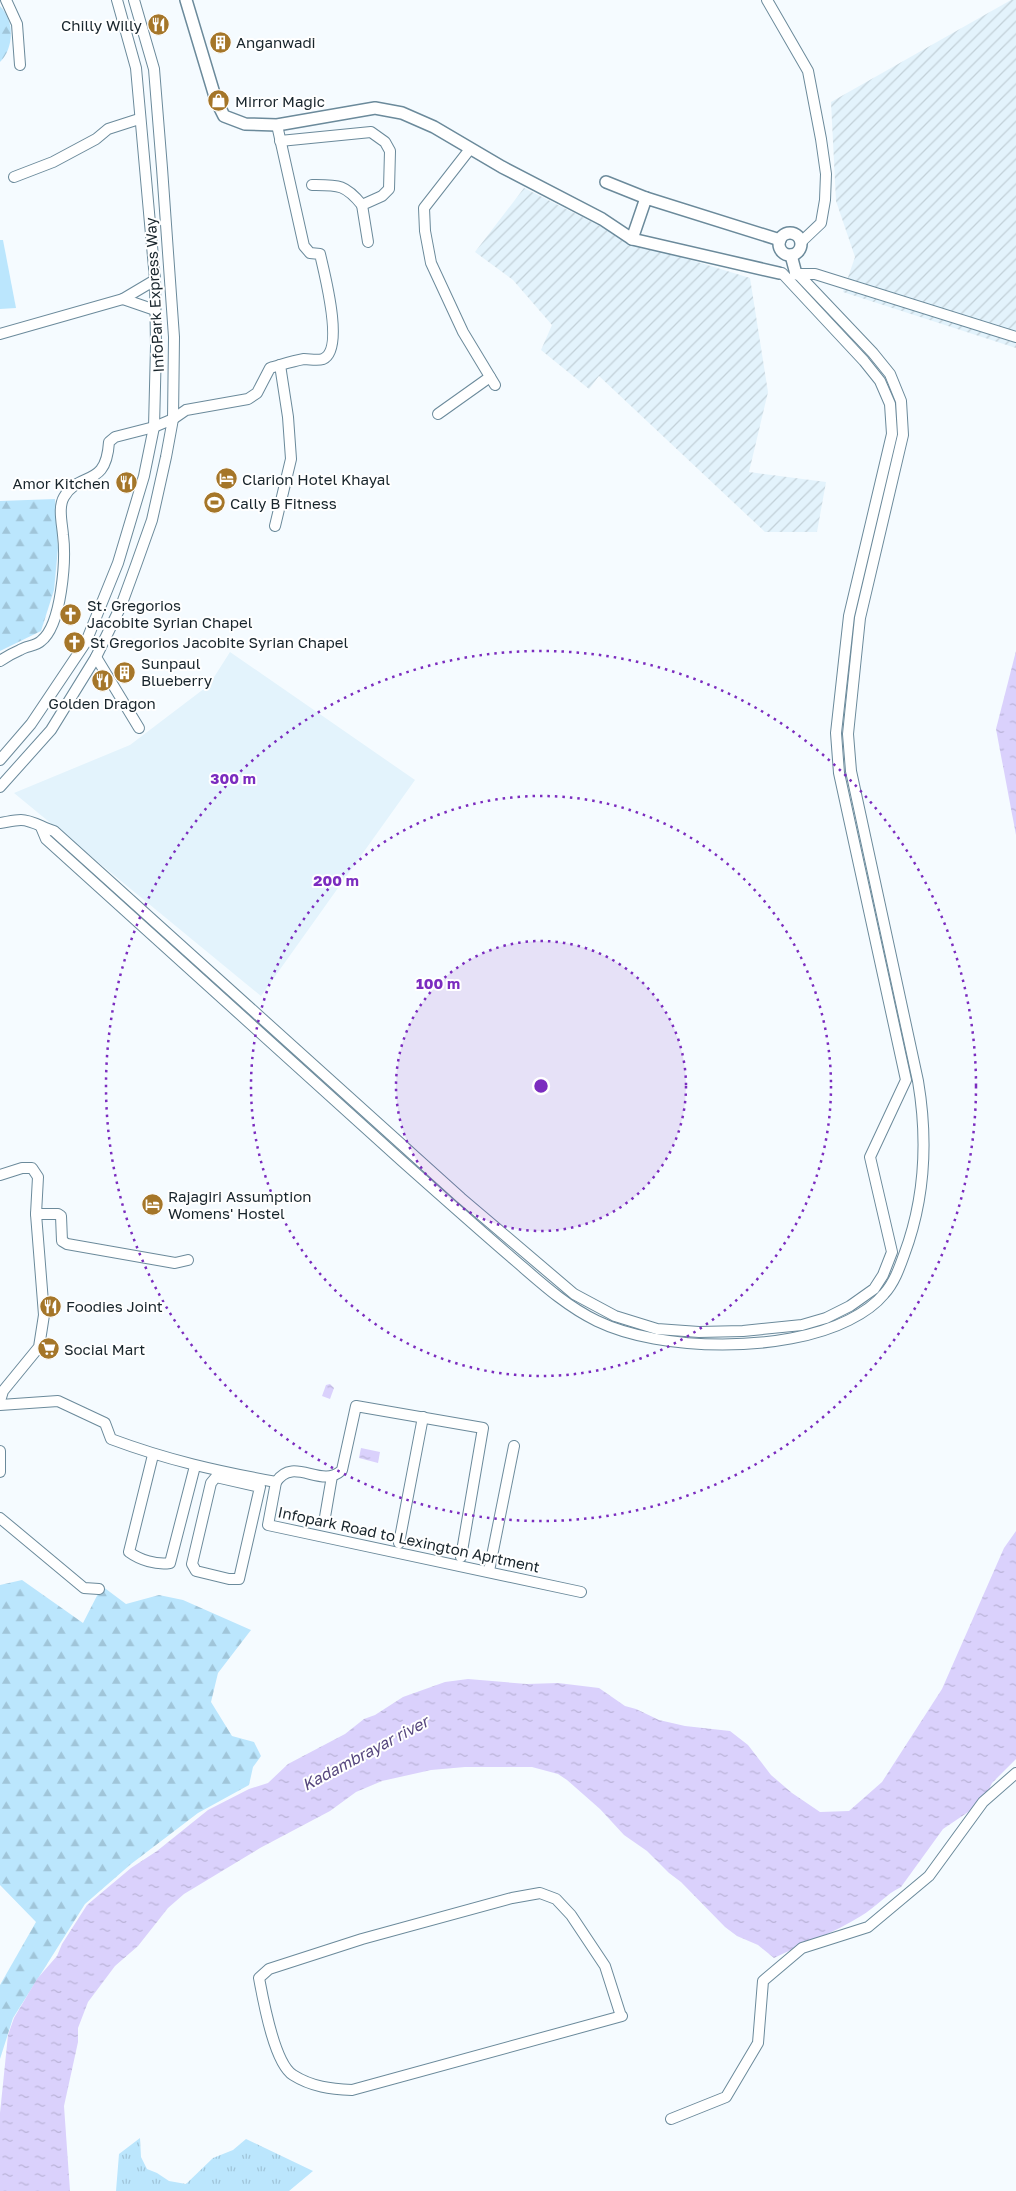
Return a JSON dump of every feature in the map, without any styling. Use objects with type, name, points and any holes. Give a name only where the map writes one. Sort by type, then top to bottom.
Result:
[{"type":"street","points":[[6,0],[17,24],[20,65]]},
{"type":"street","name":"InfoPark Express Way","points":[[0,760],[31,724],[86,642],[118,563],[144,476],[154,427],[155,280],[136,68],[117,0]]},
{"type":"street","name":"InfoPark Express Way","points":[[0,787],[51,730],[96,657],[121,606],[152,520],[172,419],[174,337],[154,69],[134,0]]},
{"type":"street","points":[[186,0],[216,100],[224,116],[245,124],[277,125],[375,108],[419,119],[470,149],[602,220],[632,239],[780,273],[815,274],[1016,337]]},
{"type":"street","points":[[766,0],[808,72],[821,139],[826,174],[825,200],[821,224],[801,242]]},
{"type":"street","points":[[14,177],[53,162],[96,139],[108,129],[140,118]]},
{"type":"street","points":[[0,661],[42,641],[54,620],[63,578],[65,547],[61,510],[63,498],[73,486],[97,475],[108,458],[109,442],[115,437],[154,427],[186,410],[248,399],[256,393],[270,368],[305,359],[324,359],[329,354],[333,344],[329,297],[320,254],[310,253],[304,246],[277,125]]},
{"type":"street","points":[[280,141],[370,132],[385,142],[390,151],[389,189],[382,196],[362,205]]},
{"type":"street","points":[[438,414],[492,381],[463,332],[431,263],[425,231],[424,208],[470,149]]},
{"type":"street","points":[[606,182],[646,198],[780,240]]},
{"type":"street","points":[[312,185],[339,185],[354,195],[362,205],[368,242]]},
{"type":"street","points":[[632,239],[646,198]]},
{"type":"street","points":[[791,233],[798,236],[801,242],[800,249],[791,255],[781,251],[780,240],[784,235],[791,233]]},
{"type":"street","points":[[41,828],[46,840],[453,1207],[553,1294],[582,1313],[611,1327],[640,1337],[677,1342],[720,1344],[804,1336],[842,1324],[869,1308],[889,1288],[908,1245],[921,1189],[924,1152],[923,1116],[918,1081],[851,771],[848,746],[848,722],[860,618],[902,441],[903,413],[898,392],[890,374],[873,353],[797,274],[791,255]]},
{"type":"street","points":[[0,823],[20,820],[29,821],[41,828],[54,831],[461,1198],[560,1284],[587,1303],[629,1321],[657,1329],[720,1332],[766,1330],[802,1325],[837,1313],[862,1298],[879,1282],[892,1252],[870,1157],[906,1080],[839,773],[836,733],[849,616],[892,434],[892,414],[888,396],[880,381],[864,361],[780,273]]},
{"type":"street","points":[[0,334],[123,299],[155,280]]},
{"type":"street","points":[[123,299],[155,310]]},
{"type":"street","points":[[275,526],[291,459],[288,417],[280,365]]},
{"type":"street","points":[[96,657],[140,728]]},
{"type":"street","points":[[0,1175],[22,1168],[32,1168],[38,1177],[36,1214],[44,1315],[39,1348],[3,1391],[0,1401]]},
{"type":"street","points":[[36,1214],[58,1214],[61,1216],[62,1241],[67,1244],[175,1263],[188,1260]]},
{"type":"street","name":"Infopark Road to Lexington Aprtment","points":[[0,1405],[58,1402],[105,1423],[111,1439],[153,1455],[261,1483],[276,1482],[268,1525],[581,1592]]},
{"type":"street","points":[[276,1482],[281,1474],[292,1470],[332,1476],[342,1470],[356,1406],[483,1428],[461,1557]]},
{"type":"street","points":[[399,1543],[423,1418]]},
{"type":"street","points":[[489,1572],[514,1446]]},
{"type":"street","points":[[0,1451],[0,1472]]},
{"type":"street","points":[[153,1455],[128,1552],[138,1559],[164,1564],[170,1563],[195,1466]]},
{"type":"street","points":[[324,1518],[332,1476]]},
{"type":"street","points":[[216,1477],[261,1483],[239,1579],[229,1579],[196,1571],[192,1564],[211,1482],[216,1477]]},
{"type":"street","points":[[0,1518],[84,1588],[99,1589]]},
{"type":"street","points":[[671,2119],[726,2097],[758,2043],[763,1981],[802,1948],[868,1927],[929,1876],[983,1802],[1016,1773]]},
{"type":"street","points":[[540,1893],[556,1899],[576,1922],[605,1966],[621,2015],[352,2090],[323,2088],[292,2074],[281,2060],[264,2010],[259,1978],[269,1969],[362,1939],[512,1898],[540,1893]]},
{"type":"shaded area","points":[[1011,0],[1016,0],[1016,348],[843,292],[855,257],[836,201],[831,102]]},
{"type":"shaded area","points":[[524,188],[632,242],[750,278],[768,392],[749,472],[826,482],[817,532],[765,532],[599,376],[589,389],[541,350],[552,325],[513,280],[475,252]]},
{"type":"shaded area","points":[[230,652],[415,780],[261,996],[14,793],[130,745],[209,685]]},
{"type":"green space","points":[[0,6],[8,19],[11,34],[8,49],[0,62]]},
{"type":"green space","points":[[0,240],[3,240],[16,308],[0,309]]},
{"type":"green space","points":[[55,499],[58,548],[54,590],[41,631],[0,651],[0,501]]},
{"type":"green space","points":[[22,1580],[83,1623],[102,1586],[126,1604],[159,1595],[183,1600],[251,1630],[218,1673],[211,1702],[232,1736],[254,1742],[261,1756],[253,1767],[249,1785],[198,1813],[131,1864],[85,1904],[13,2018],[0,2059],[0,1985],[36,1922],[0,1885],[0,1585]]},
{"type":"green space","points":[[140,2138],[141,2157],[147,2169],[169,2181],[186,2184],[213,2158],[233,2150],[246,2139],[313,2171],[289,2191],[116,2191],[119,2154]]},
{"type":"water","points":[[1016,651],[1016,835],[996,729]]},
{"type":"water","points":[[330,1384],[334,1388],[330,1399],[322,1396],[326,1385]]},
{"type":"water","points":[[361,1448],[380,1452],[378,1463],[359,1458]]},
{"type":"water","name":"Kadambrayar river","points":[[1016,1531],[1016,1759],[992,1783],[983,1802],[943,1829],[901,1887],[890,1893],[866,1913],[840,1928],[774,1958],[758,1945],[737,1936],[725,1927],[681,1882],[647,1851],[624,1835],[600,1809],[558,1774],[532,1767],[465,1767],[431,1770],[382,1781],[356,1792],[330,1811],[260,1848],[184,1894],[168,1908],[138,1946],[115,1966],[88,2002],[78,2028],[78,2042],[64,2106],[70,2191],[0,2191],[0,2113],[8,2035],[14,2018],[37,1979],[57,1956],[62,1944],[87,1905],[131,1868],[157,1851],[208,1810],[249,1789],[268,1783],[288,1764],[345,1734],[364,1719],[375,1715],[403,1697],[445,1682],[468,1679],[527,1684],[558,1683],[599,1688],[625,1706],[659,1720],[685,1726],[730,1731],[748,1745],[771,1775],[792,1793],[820,1812],[849,1811],[882,1782],[942,1689],[1004,1548]]},
{"type":"place","name":"Chilly Willy","points":[[158,25]]},
{"type":"place","name":"Anganwadi","points":[[220,42]]},
{"type":"place","name":"Mirror Magic","points":[[219,101]]},
{"type":"place","name":"Clarion Hotel Khayal","points":[[226,479]]},
{"type":"place","name":"Amor Kitchen","points":[[126,483]]},
{"type":"place","name":"Cally B Fitness","points":[[214,503]]},
{"type":"place","name":"St. Gregorios Jacobite Syrian Chapel","points":[[71,614]]},
{"type":"place","name":"St Gregorios Jacobite Syrian Chapel","points":[[74,642]]},
{"type":"place","name":"Sunpaul Blueberry","points":[[125,672]]},
{"type":"place","name":"Golden Dragon","points":[[102,680]]},
{"type":"place","name":"Rajagiri Assumption Womens' Hostel","points":[[152,1205]]},
{"type":"place","name":"Foodies Joint","points":[[50,1306]]},
{"type":"place","name":"Social Mart","points":[[48,1349]]}]
